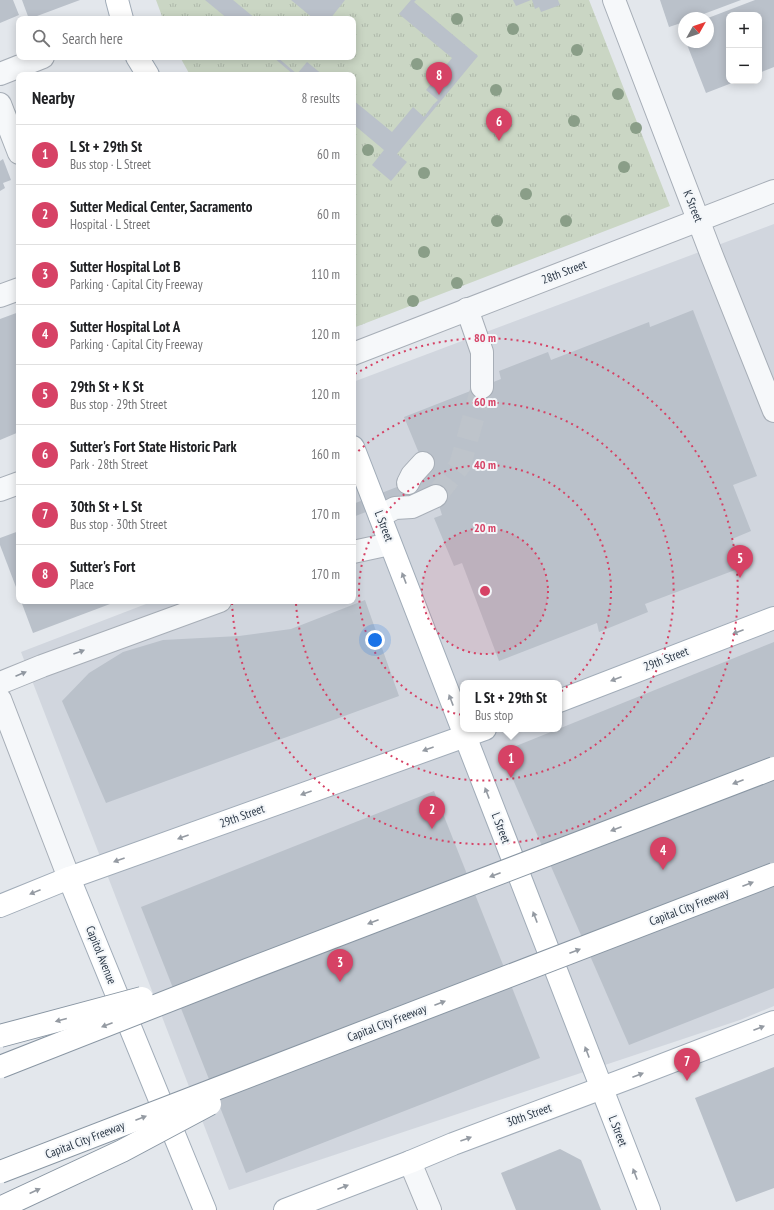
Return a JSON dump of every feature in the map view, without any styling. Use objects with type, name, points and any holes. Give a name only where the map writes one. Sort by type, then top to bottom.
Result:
[{"type":"main road","points":[[117,0],[121,16]]},
{"type":"main road","points":[[139,60],[146,72]]},
{"type":"main road","name":"L Street","points":[[356,451],[396,501],[390,544],[460,699]]},
{"type":"main road","name":"29th Street","points":[[562,700],[774,618]]},
{"type":"main road","name":"L Street","points":[[475,732],[602,1088],[649,1210]]},
{"type":"main road","name":"29th Street","points":[[0,906],[70,878],[475,732]]},
{"type":"main road","points":[[0,1066],[774,768]]},
{"type":"main road","name":"Capital City Freeway","points":[[0,1172],[774,874]]},
{"type":"main road","name":"Capitol Avenue","points":[[70,878],[205,1210]]},
{"type":"main road","points":[[0,1036],[247,970]]},
{"type":"main road","name":"30th Street","points":[[285,1210],[309,1206],[453,1144],[774,1022]]},
{"type":"main road","points":[[0,1208],[122,1151],[300,1057]]},
{"type":"street","name":"K Street","points":[[614,0],[700,220],[712,256],[774,411]]},
{"type":"street","points":[[0,74],[35,60]]},
{"type":"street","points":[[0,104],[16,145]]},
{"type":"street","name":"28th Street","points":[[356,353],[774,191]]},
{"type":"street","points":[[0,296],[16,290]]},
{"type":"street","points":[[467,309],[482,352],[482,387]]},
{"type":"street","points":[[423,463],[412,475],[396,501],[412,507],[436,496]]},
{"type":"street","points":[[0,490],[16,484]]},
{"type":"street","points":[[356,551],[390,544]]},
{"type":"street","points":[[0,683],[42,666],[212,604]]},
{"type":"street","name":"Capitol Avenue","points":[[0,699],[70,878]]},
{"type":"street","points":[[410,1162],[430,1210]]},
{"type":"shaded area","points":[[774,224],[774,1006],[740,1020],[229,1190],[21,652],[146,604],[356,604],[356,381]]},
{"type":"green space","points":[[156,0],[589,0],[670,206],[356,327],[356,72],[188,72],[182,60],[356,60],[356,16],[162,16]]},
{"type":"building","points":[[0,0],[13,0],[19,15],[0,23]]},
{"type":"building","points":[[22,0],[80,0],[37,16],[28,16]]},
{"type":"building","points":[[205,0],[233,0],[252,16],[224,16]]},
{"type":"building","points":[[291,0],[345,0],[332,16],[310,16]]},
{"type":"building","points":[[411,0],[416,0],[414,2],[478,56],[397,154],[407,162],[391,181],[372,165],[384,150],[356,127],[356,102],[392,132],[413,107],[424,117],[438,100],[426,90],[452,58],[399,14]]},
{"type":"building","points":[[513,0],[531,0],[516,6]]},
{"type":"building","points":[[532,0],[558,0],[560,5],[541,12],[539,7],[535,9]]},
{"type":"building","points":[[660,0],[741,0],[709,12],[678,12],[678,24],[669,27]]},
{"type":"building","points":[[755,0],[774,0],[774,67],[762,72],[762,12],[726,12],[726,84],[729,84],[706,93],[688,48],[714,48],[714,16]]},
{"type":"building","points":[[276,60],[281,60],[295,72],[290,72]]},
{"type":"building","points":[[307,62],[319,72],[299,72]]},
{"type":"building","points":[[16,110],[16,121],[12,112]]},
{"type":"building","points":[[3,159],[11,180],[3,183],[5,188],[0,191],[0,161]]},
{"type":"building","points":[[693,310],[757,476],[733,485],[751,531],[732,539],[743,567],[645,604],[648,612],[599,632],[597,623],[499,661],[462,563],[454,566],[434,518],[442,515],[433,486],[356,516],[356,503],[428,475],[404,417],[501,379],[499,371],[548,352],[551,360],[649,322],[650,327]]},
{"type":"building","points":[[16,313],[16,433],[0,440],[0,319]]},
{"type":"building","points":[[16,532],[16,587],[0,545],[0,538]]},
{"type":"building","points":[[365,600],[399,696],[106,803],[62,701],[89,673],[123,652],[163,640],[239,636],[291,629]]},
{"type":"building","points":[[22,604],[110,604],[33,633]]},
{"type":"building","points":[[774,642],[774,988],[629,1045],[501,752],[551,732],[562,732],[562,727]]},
{"type":"building","points":[[434,791],[540,1058],[246,1173],[141,907]]},
{"type":"building","points":[[774,1067],[774,1188],[736,1202],[695,1098]]},
{"type":"building","points":[[560,1149],[581,1160],[601,1210],[516,1210],[501,1173]]},
{"type":"tunnel","points":[[436,496],[460,465],[482,387]]},
{"type":"place","name":"Sutter's Fort","points":[[439,95]]},
{"type":"place","name":"Sutter's Fort State Historic Park","points":[[499,141]]},
{"type":"place","name":"29th St + K St","points":[[740,578]]},
{"type":"place","name":"L St + 29th St","points":[[511,778]]},
{"type":"place","name":"Sutter Medical Center, Sacramento","points":[[432,829]]},
{"type":"place","name":"Sutter Hospital Lot A","points":[[663,870]]},
{"type":"place","name":"Sutter Hospital Lot B","points":[[340,982]]},
{"type":"place","name":"30th St + L St","points":[[687,1081]]}]
